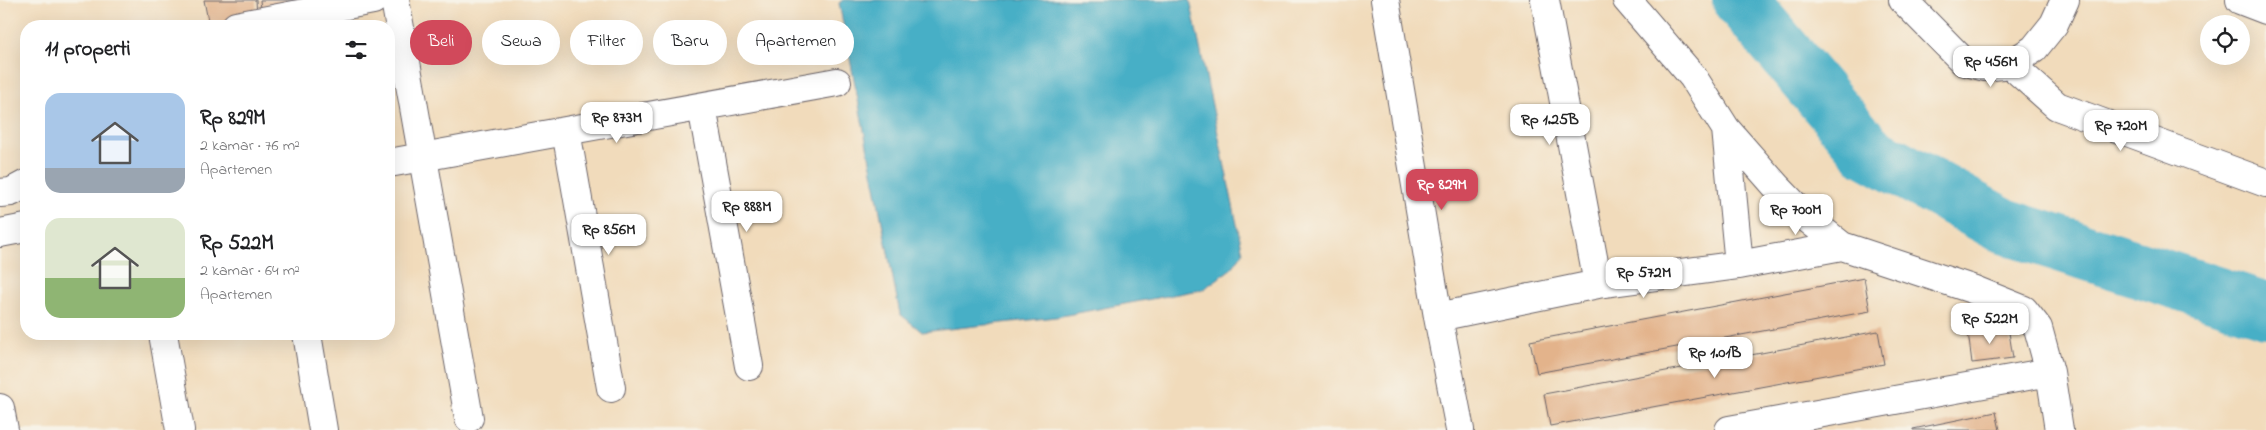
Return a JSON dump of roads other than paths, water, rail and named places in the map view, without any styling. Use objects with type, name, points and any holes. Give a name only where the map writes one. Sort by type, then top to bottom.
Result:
[{"type":"street","points":[[268,20],[373,0]]},
{"type":"street","points":[[395,0],[469,418]]},
{"type":"street","points":[[1385,0],[1438,317],[1460,430]]},
{"type":"street","points":[[1545,0],[1598,284]]},
{"type":"street","points":[[1627,0],[1693,77],[1726,130],[1776,186],[1808,218],[1842,246],[1972,289],[2024,310],[2038,328],[2050,372],[2059,430]]},
{"type":"street","points":[[1903,0],[1963,61],[1985,67],[2010,64],[2034,49],[2054,24],[2065,0]]},
{"type":"street","points":[[2240,0],[2266,10]]},
{"type":"street","points":[[2010,64],[2057,106],[2266,183]]},
{"type":"street","points":[[395,162],[837,82]]},
{"type":"street","points":[[702,107],[749,366]]},
{"type":"street","points":[[1726,130],[1739,265]]},
{"type":"street","points":[[566,131],[611,388]]},
{"type":"street","points":[[0,192],[11,192],[20,187]]},
{"type":"street","points":[[0,233],[20,229]]},
{"type":"street","points":[[1438,317],[1598,284],[1739,265],[1842,246]]},
{"type":"street","points":[[164,340],[180,430]]},
{"type":"street","points":[[308,340],[324,430]]},
{"type":"street","points":[[1729,430],[2050,372]]},
{"type":"street","points":[[0,408],[4,430]]},
{"type":"water","points":[[843,0],[1190,0],[1243,253],[1232,268],[1204,289],[1056,317],[922,332],[900,314],[851,65],[854,65],[854,20],[842,20],[839,3]]},
{"type":"waterway","points":[[1740,0],[1868,151],[2004,226],[2266,310]]}]
